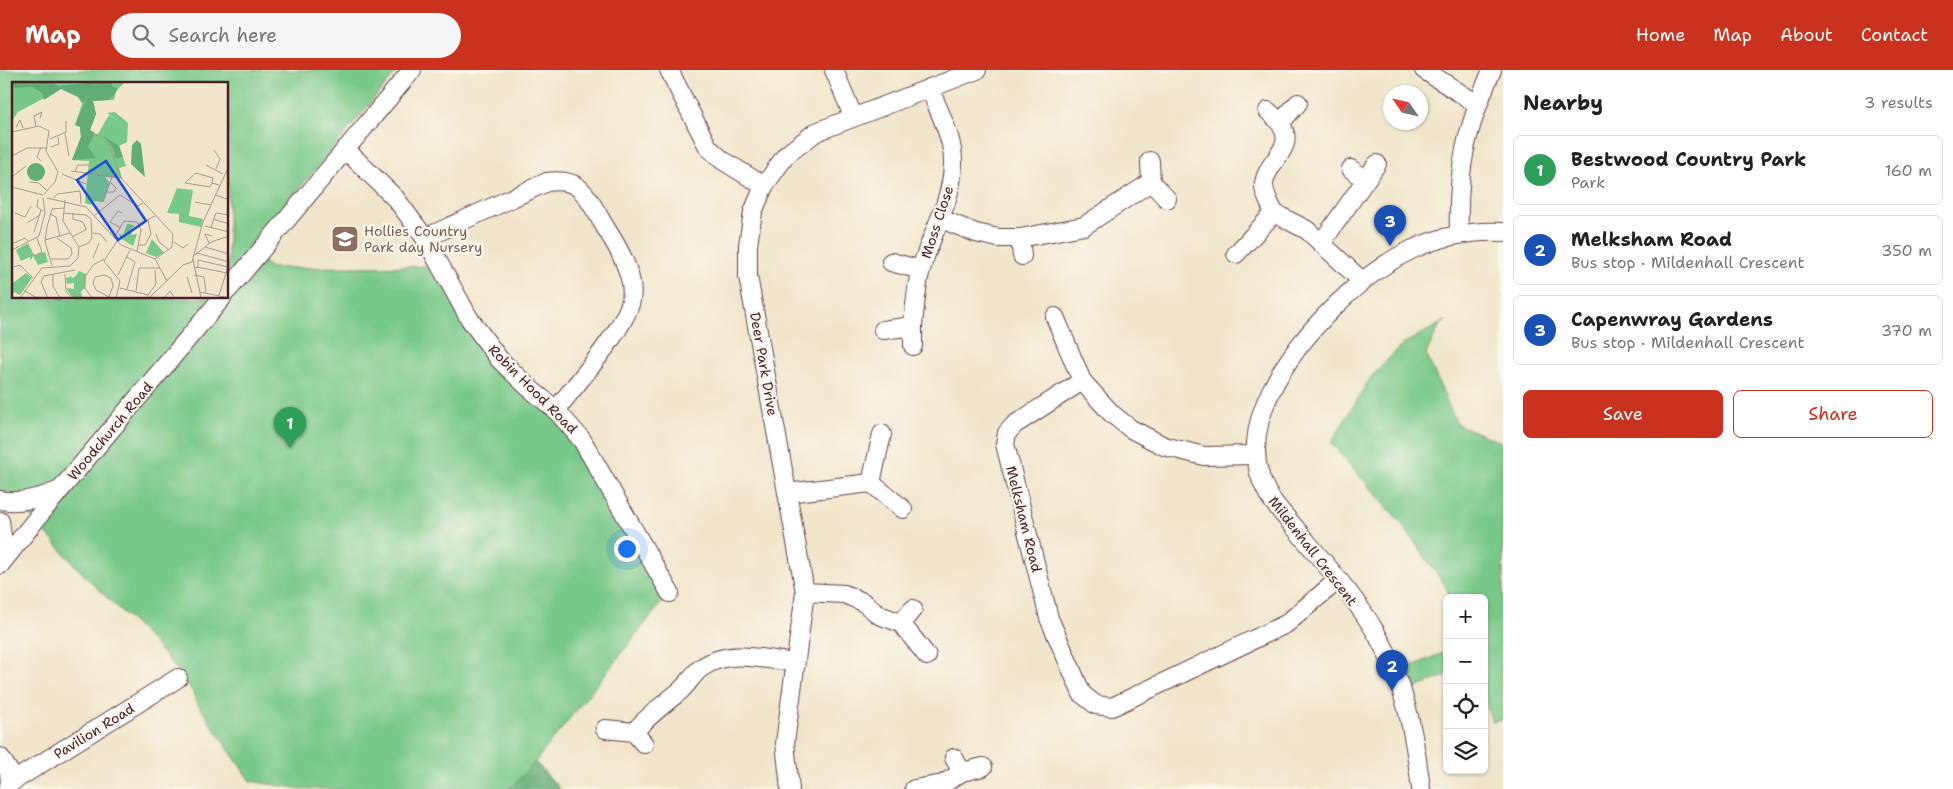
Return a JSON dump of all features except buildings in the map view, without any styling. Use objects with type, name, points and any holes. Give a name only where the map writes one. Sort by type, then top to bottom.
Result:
[{"type":"street","points":[[229,289],[412,70]]},
{"type":"street","points":[[834,70],[853,116]]},
{"type":"street","name":"Deer Park Drive","points":[[790,789],[785,743],[794,663],[805,592],[748,276],[748,245],[753,212],[764,186],[786,155],[816,132],[853,116],[977,70]]},
{"type":"street","points":[[1459,233],[1458,190],[1461,163],[1467,134],[1477,104],[1492,70]]},
{"type":"street","points":[[1431,72],[1477,104]]},
{"type":"street","points":[[666,76],[708,147],[722,160],[764,186]]},
{"type":"street","name":"Moss Close","points":[[913,346],[913,326],[921,270],[941,219],[949,191],[953,163],[949,140],[930,88]]},
{"type":"street","points":[[1298,103],[1274,117],[1284,132],[1282,154],[1268,174],[1264,185],[1274,213],[1307,230],[1362,281]]},
{"type":"street","name":"Robin Hood Road","points":[[345,149],[396,199],[425,238],[469,318],[499,359],[570,424],[597,463],[612,494],[670,593]]},
{"type":"street","points":[[1150,161],[1151,182],[1167,199]]},
{"type":"street","points":[[1322,242],[1377,164]]},
{"type":"street","points":[[1351,169],[1365,180]]},
{"type":"street","points":[[425,238],[547,182],[564,180],[577,187],[590,201],[626,265],[631,300],[623,322],[556,410]]},
{"type":"street","points":[[941,219],[984,235],[998,238],[1020,238],[1084,226],[1151,182]]},
{"type":"street","points":[[1236,254],[1274,213]]},
{"type":"street","name":"Mildenhall Crescent","points":[[1421,789],[1414,730],[1400,684],[1374,630],[1338,580],[1268,495],[1259,476],[1255,456],[1258,427],[1280,376],[1318,322],[1362,281],[1412,248],[1434,239],[1459,233],[1503,232]]},
{"type":"street","points":[[1020,238],[1022,256]]},
{"type":"street","name":"Moss Close","points":[[891,262],[921,270]]},
{"type":"street","name":"Woodchurch Road","points":[[3,562],[221,299]]},
{"type":"street","points":[[1055,317],[1082,381],[1112,414],[1131,429],[1164,446],[1204,456],[1255,456]]},
{"type":"street","points":[[883,330],[913,326]]},
{"type":"street","name":"Melksham Road","points":[[1082,381],[1014,425],[1007,433],[1006,444],[1049,618],[1082,694],[1096,705],[1112,706],[1286,624],[1338,580]]},
{"type":"street","points":[[871,482],[882,434]]},
{"type":"street","points":[[787,493],[871,482],[903,509]]},
{"type":"street","points":[[0,500],[15,502],[41,498],[61,490]]},
{"type":"street","points":[[0,521],[3,562]]},
{"type":"street","points":[[805,592],[844,594],[863,602],[879,616],[901,623],[927,656]]},
{"type":"street","points":[[901,623],[912,609]]},
{"type":"street","points":[[605,729],[639,738],[652,712],[681,690],[701,669],[717,660],[740,655],[794,663]]},
{"type":"street","name":"Pavilion Road","points":[[0,757],[8,771],[9,786],[179,679]]},
{"type":"street","points":[[914,789],[943,784],[958,765],[983,767]]},
{"type":"green space","points":[[0,70],[398,70],[249,249],[271,268],[431,266],[566,429],[667,596],[535,762],[560,789],[301,789],[250,781],[195,700],[190,688],[164,654],[82,573],[13,497],[0,493]]},
{"type":"green space","points":[[1447,320],[1439,326],[1426,354],[1457,424],[1503,443],[1503,720],[1492,722],[1488,709],[1488,594],[1449,594],[1446,587],[1401,523],[1331,443],[1371,377],[1403,344]]},
{"type":"green space","points":[[1443,653],[1443,677],[1412,690],[1405,669]]},
{"type":"green space","points":[[535,762],[560,789],[510,789]]},
{"type":"place","name":"Hollies Country Park day Nursery","points":[[345,239]]},
{"type":"place","name":"Capenwray Gardens","points":[[1390,246]]},
{"type":"place","name":"Bestwood Country Park","points":[[290,448]]},
{"type":"place","name":"Melksham Road","points":[[1392,691]]}]
